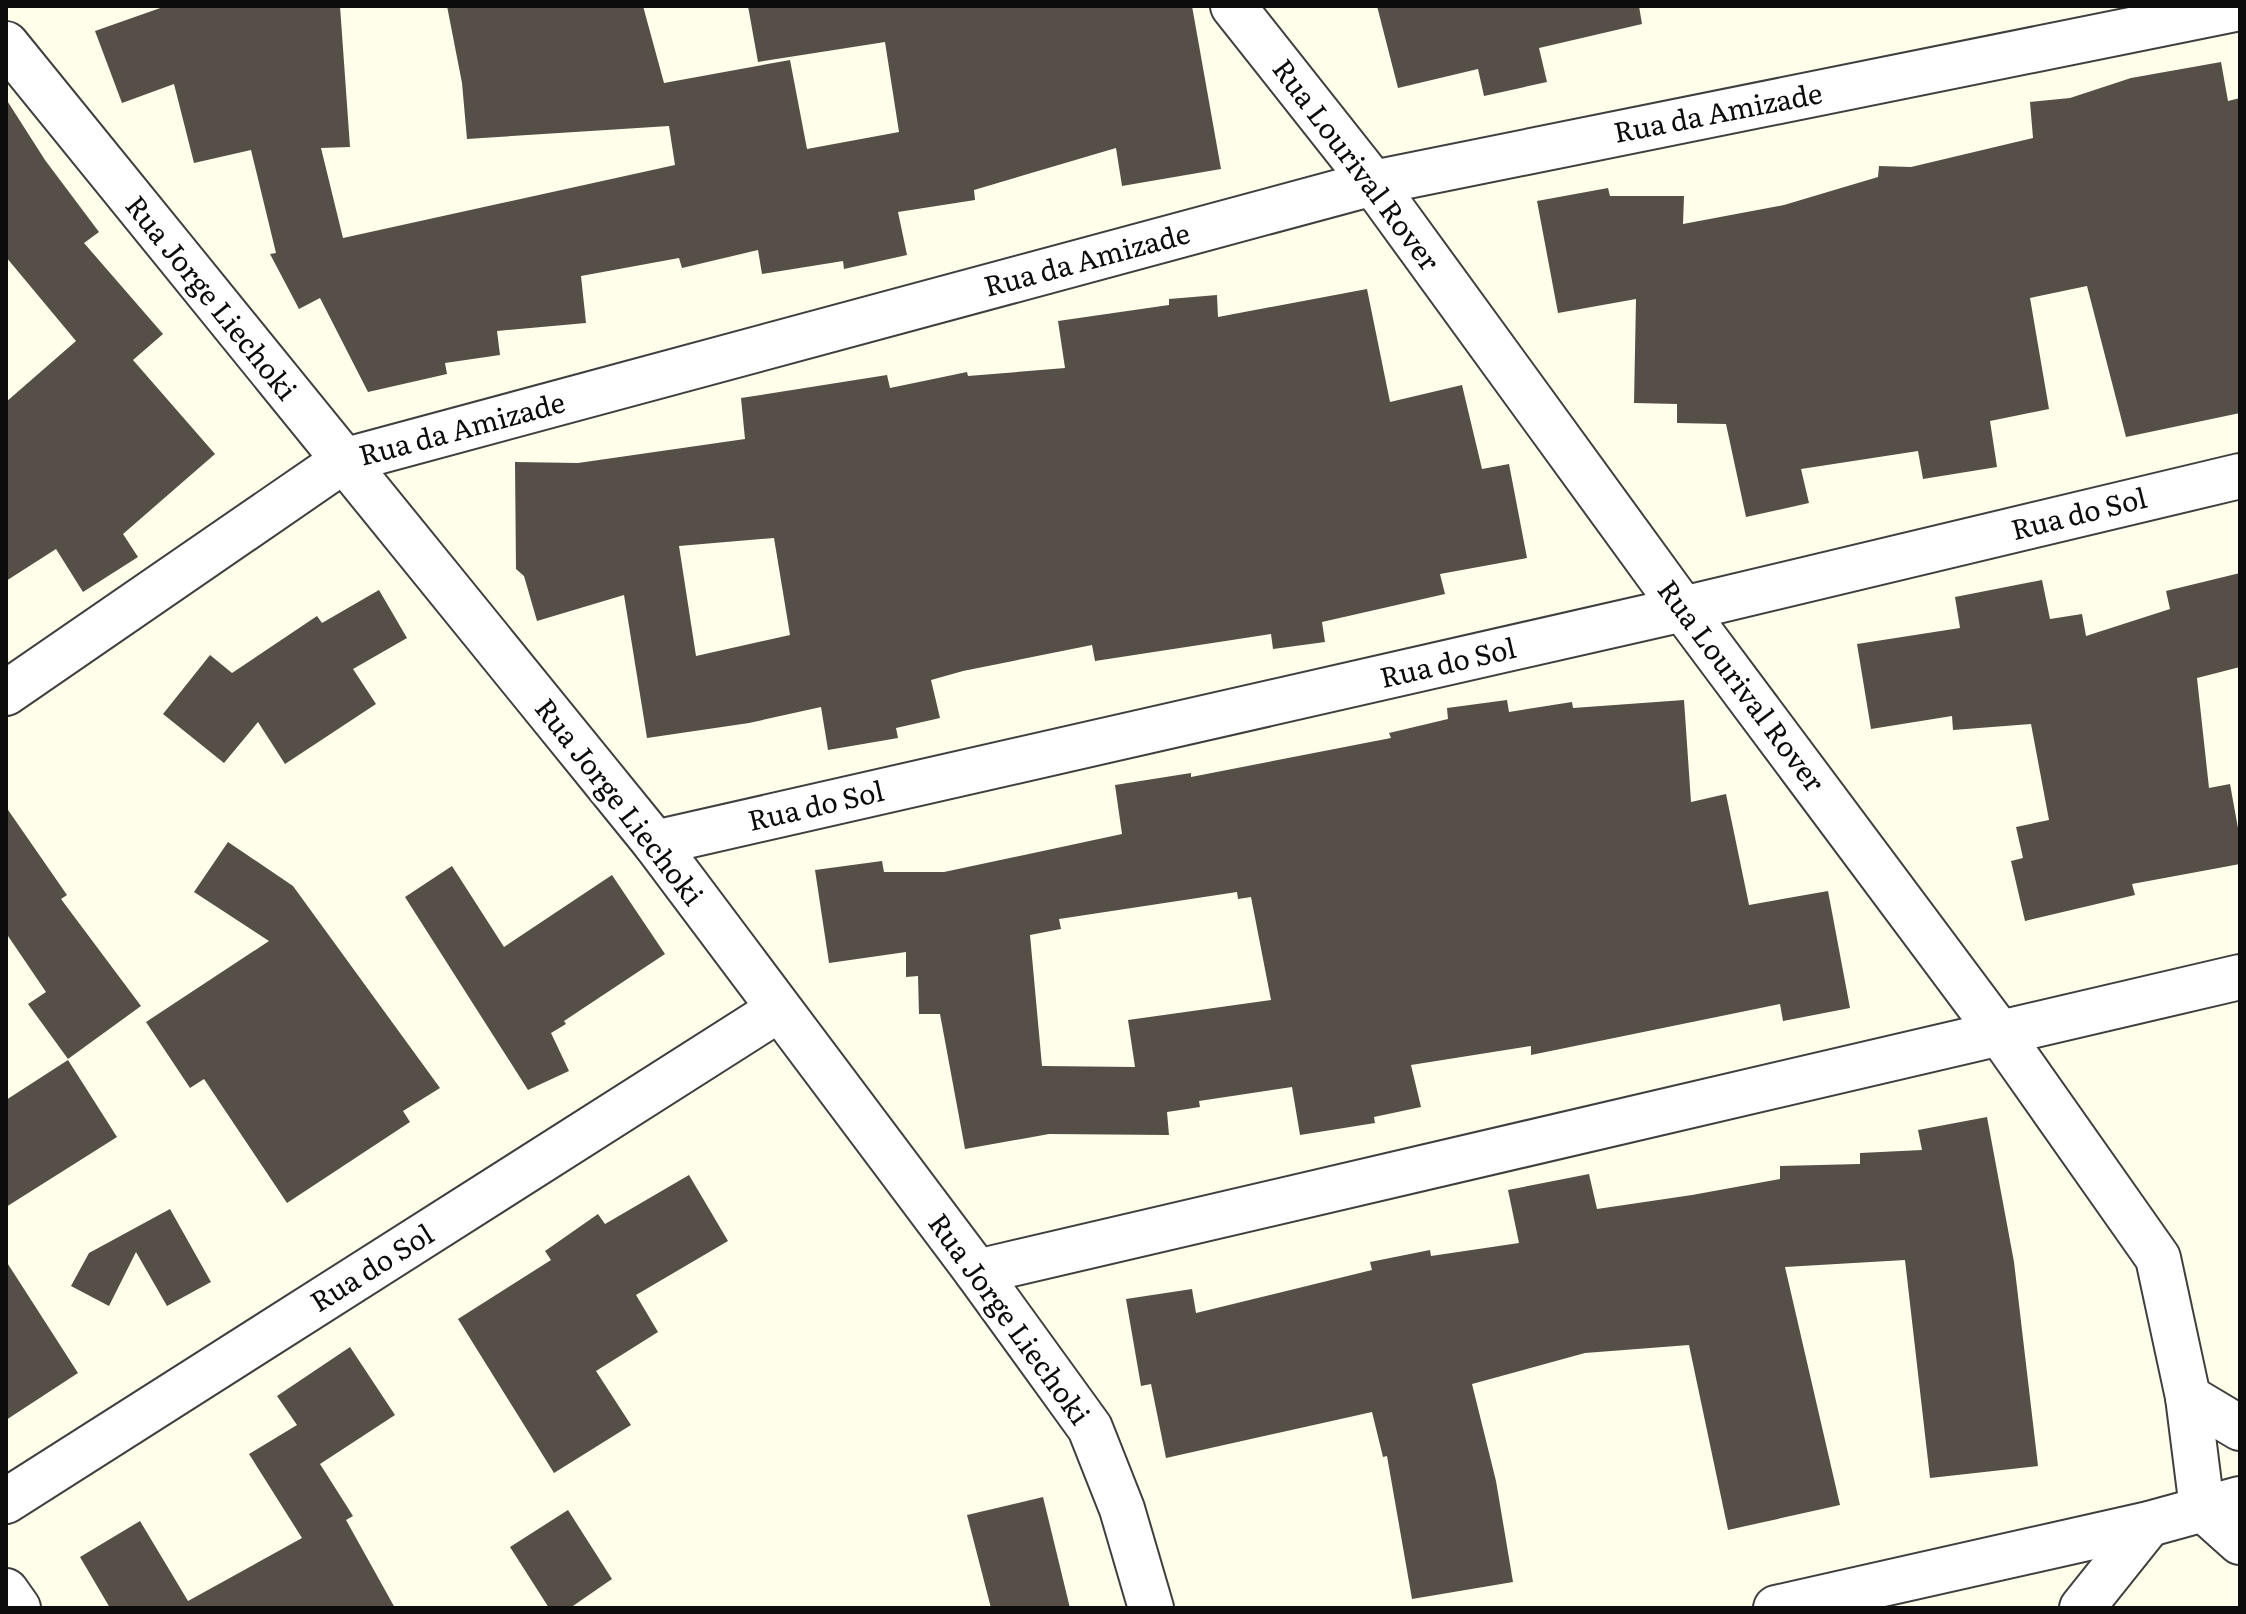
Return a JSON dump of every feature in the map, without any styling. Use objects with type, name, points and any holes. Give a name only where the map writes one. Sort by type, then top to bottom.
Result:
[{"type":"street","name":"Rua Lourival Rover","points":[[1233,6],[1373,183],[1683,609],[2001,1035],[2158,1258],[2188,1397],[2221,1503]]},
{"type":"street","name":"Rua da Amizade","points":[[6,693],[343,461],[1373,183],[2240,8]]},
{"type":"street","name":"Rua Jorge Liechoki","points":[[6,44],[655,843],[977,1272],[1090,1428],[1122,1509],[1151,1608]]},
{"type":"street","name":"Rua do Sol","points":[[655,843],[1683,609],[2240,476]]},
{"type":"street","points":[[977,1272],[2240,977]]},
{"type":"street","name":"Rua do Sol","points":[[6,1501],[778,1010]]},
{"type":"street","points":[[2188,1397],[2240,1428]]},
{"type":"street","points":[[1776,1608],[2149,1524],[2221,1503],[2240,1542]]},
{"type":"street","points":[[2082,1608],[2149,1524]]},
{"type":"street","points":[[6,1591],[18,1608]]},
{"type":"building","points":[[166,6],[340,6],[350,147],[321,148],[343,238],[675,165],[669,126],[467,139],[462,83],[447,6],[643,6],[664,83],[790,60],[807,149],[899,132],[885,42],[758,62],[748,6],[1192,6],[1221,169],[1122,186],[1116,148],[974,190],[975,200],[898,212],[907,255],[844,269],[843,261],[762,274],[758,250],[682,268],[679,258],[581,276],[586,323],[497,331],[500,355],[445,363],[447,374],[368,392],[320,298],[299,309],[270,254],[276,253],[251,150],[194,163],[174,84],[122,103],[95,31]]},
{"type":"building","points":[[1377,6],[1639,6],[1642,24],[1539,48],[1547,82],[1484,96],[1478,69],[1398,88]]},
{"type":"building","points":[[2221,62],[2228,101],[2240,98],[2240,413],[2126,437],[2087,286],[2030,298],[2049,409],[1990,421],[1997,467],[1923,479],[1918,451],[1801,469],[1809,503],[1746,517],[1726,424],[1677,423],[1677,404],[1634,403],[1636,299],[1558,313],[1537,201],[1608,188],[1610,196],[1684,196],[1683,224],[1784,205],[1878,177],[1879,166],[1911,167],[2033,138],[2030,102],[2070,98],[2131,78]]},
{"type":"building","points":[[6,99],[45,160],[99,232],[84,243],[163,334],[133,360],[215,454],[123,534],[138,557],[83,592],[56,549],[6,581],[6,402],[76,341],[6,257]]},
{"type":"building","points":[[1367,289],[1390,402],[1462,385],[1482,469],[1509,464],[1527,558],[1440,574],[1445,594],[1322,622],[1325,642],[1273,649],[1271,634],[1095,661],[1092,645],[963,671],[931,680],[940,718],[896,728],[898,738],[828,750],[821,707],[749,723],[647,738],[624,595],[537,621],[524,576],[516,569],[515,462],[578,463],[745,439],[741,398],[887,375],[890,388],[967,372],[968,376],[1065,368],[1058,321],[1169,305],[1169,299],[1217,295],[1218,317]],"holes":[[[774,538],[790,635],[696,656],[679,546]]]},
{"type":"building","points":[[2240,573],[2240,667],[2197,678],[2209,788],[2230,784],[2240,839],[2240,864],[2132,884],[2135,895],[2025,921],[2011,861],[2023,858],[2016,827],[2049,820],[2031,724],[1953,730],[1952,716],[1871,729],[1857,644],[1960,628],[1955,597],[2042,580],[2050,619],[2082,614],[2086,636],[2170,609],[2166,591]]},
{"type":"building","points":[[379,590],[407,638],[353,669],[376,704],[285,764],[258,722],[224,763],[163,714],[210,655],[232,673],[317,616],[322,623]]},
{"type":"building","points":[[1507,700],[1509,712],[1572,702],[1573,708],[1684,700],[1691,802],[1726,794],[1749,905],[1828,891],[1850,1008],[1783,1021],[1780,1004],[1531,1055],[1531,1046],[1411,1065],[1421,1107],[1374,1117],[1375,1123],[1300,1135],[1292,1087],[1199,1101],[1200,1107],[1167,1112],[1169,1135],[1049,1134],[965,1149],[940,1014],[919,1014],[918,976],[906,977],[906,952],[829,963],[815,870],[882,861],[884,872],[944,872],[1122,834],[1115,785],[1191,773],[1191,777],[1391,738],[1389,733],[1448,719],[1447,708]],"holes":[[[1237,892],[1238,899],[1251,897],[1271,1000],[1128,1020],[1135,1067],[1042,1066],[1030,935],[1061,929],[1059,919]]]},
{"type":"building","points":[[6,807],[67,895],[61,899],[141,1006],[68,1059],[28,1004],[46,992],[6,933]]},
{"type":"building","points":[[228,842],[293,886],[440,1088],[403,1111],[410,1122],[287,1203],[204,1079],[190,1088],[146,1022],[269,941],[194,892]]},
{"type":"building","points":[[452,866],[504,947],[612,875],[665,954],[564,1021],[566,1024],[551,1033],[569,1071],[528,1090],[405,897]]},
{"type":"building","points":[[68,1060],[117,1137],[6,1207],[6,1100]]},
{"type":"building","points":[[1987,1117],[2014,1262],[2038,1466],[1930,1478],[1905,1260],[1785,1267],[1840,1505],[1728,1530],[1689,1345],[1585,1353],[1472,1384],[1496,1481],[1513,1582],[1412,1599],[1387,1456],[1383,1457],[1372,1412],[1166,1458],[1151,1384],[1141,1386],[1126,1299],[1192,1289],[1196,1313],[1372,1270],[1370,1262],[1430,1250],[1431,1256],[1519,1243],[1508,1190],[1589,1174],[1597,1209],[1692,1195],[1780,1179],[1780,1166],[1860,1164],[1860,1153],[1922,1150],[1918,1130]]},
{"type":"building","points":[[689,1175],[728,1241],[636,1295],[658,1332],[596,1371],[631,1425],[554,1473],[458,1319],[551,1260],[545,1251],[598,1214],[605,1224]]},
{"type":"building","points":[[170,1209],[211,1282],[167,1306],[136,1252],[109,1306],[71,1286],[89,1253]]},
{"type":"building","points":[[6,1261],[78,1373],[6,1420]]},
{"type":"building","points":[[350,1347],[395,1415],[320,1464],[353,1516],[346,1520],[395,1608],[110,1608],[80,1557],[140,1521],[188,1601],[302,1538],[249,1454],[297,1425],[277,1396]]},
{"type":"building","points":[[1043,1497],[1070,1608],[991,1608],[967,1515]]},
{"type":"building","points":[[568,1510],[612,1579],[570,1608],[549,1608],[510,1547]]}]
